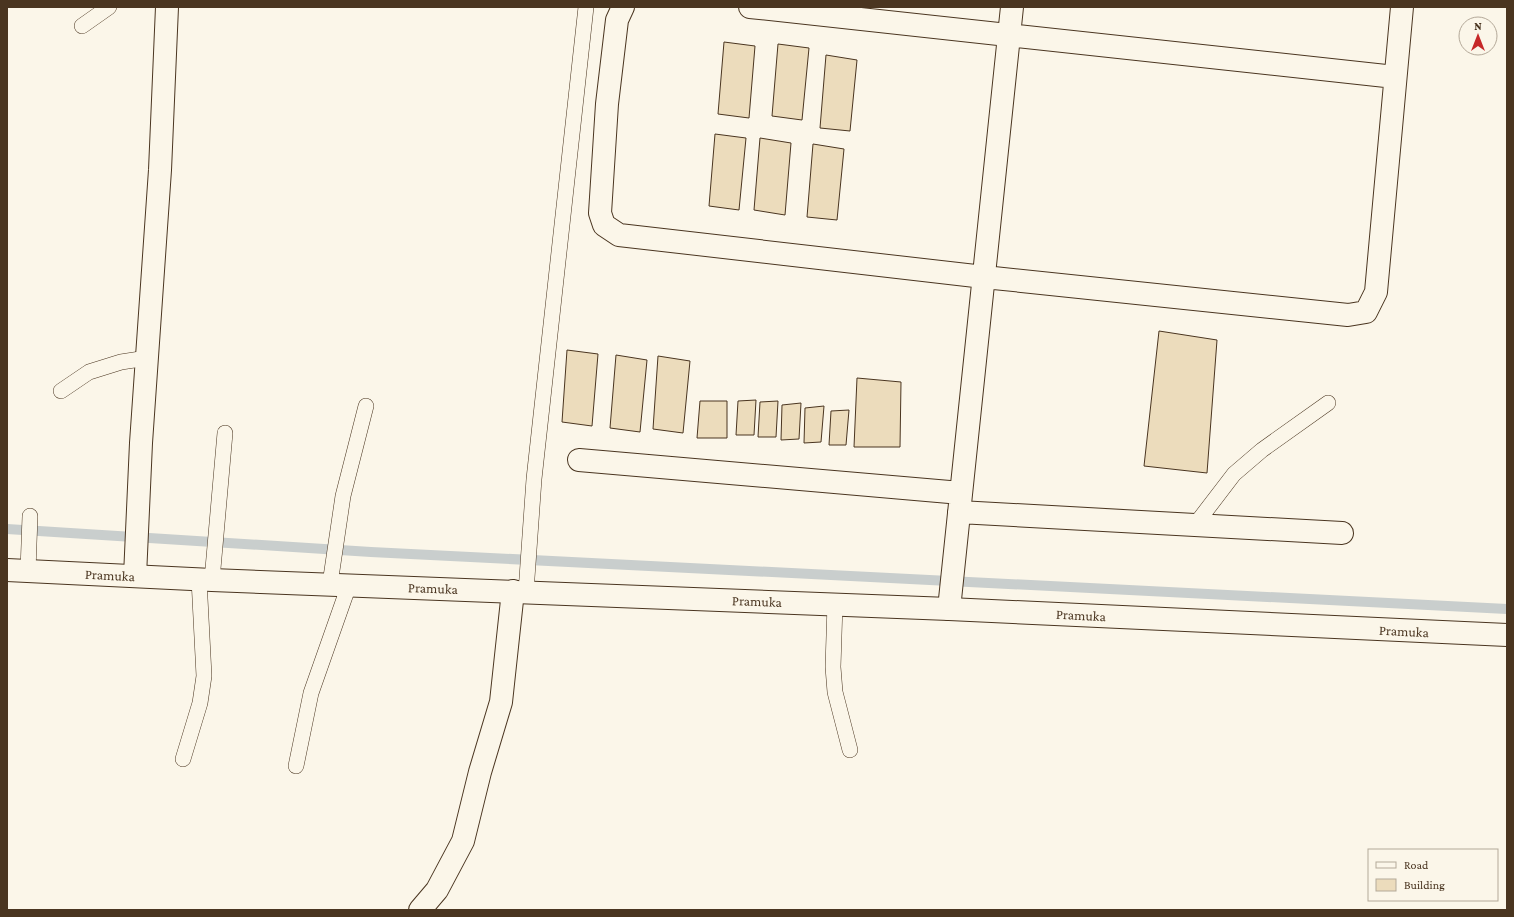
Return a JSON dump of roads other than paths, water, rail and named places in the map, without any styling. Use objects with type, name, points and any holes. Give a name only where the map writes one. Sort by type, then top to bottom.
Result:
[{"type":"street","points":[[135,576],[141,443],[160,170],[167,7]]},
{"type":"street","points":[[623,7],[617,20],[607,104],[600,213],[604,225],[619,235],[984,277],[1348,315],[1366,312],[1376,292],[1402,7]]},
{"type":"street","points":[[750,7],[1395,77]]},
{"type":"street","points":[[949,608],[1012,7]]},
{"type":"street","points":[[579,460],[960,503],[1195,525],[1342,533]]},
{"type":"street","name":"Pramuka","points":[[17,570],[205,580],[949,608],[1507,635]]},
{"type":"street","points":[[420,910],[437,890],[463,841],[480,772],[500,702],[519,592]]},
{"type":"lane","points":[[82,26],[109,7]]},
{"type":"lane","points":[[519,592],[534,479],[586,7]]},
{"type":"lane","points":[[61,391],[89,372],[121,362],[147,358]]},
{"type":"lane","points":[[1195,525],[1234,474],[1262,450],[1328,403]]},
{"type":"lane","points":[[296,766],[311,693],[340,584],[343,496],[366,406]]},
{"type":"lane","points":[[183,760],[200,703],[204,676],[205,580],[225,433]]},
{"type":"lane","points":[[17,570],[30,516]]},
{"type":"lane","points":[[835,604],[833,667],[835,692],[850,750]]},
{"type":"waterway","points":[[7,529],[371,552],[1507,609]]}]
